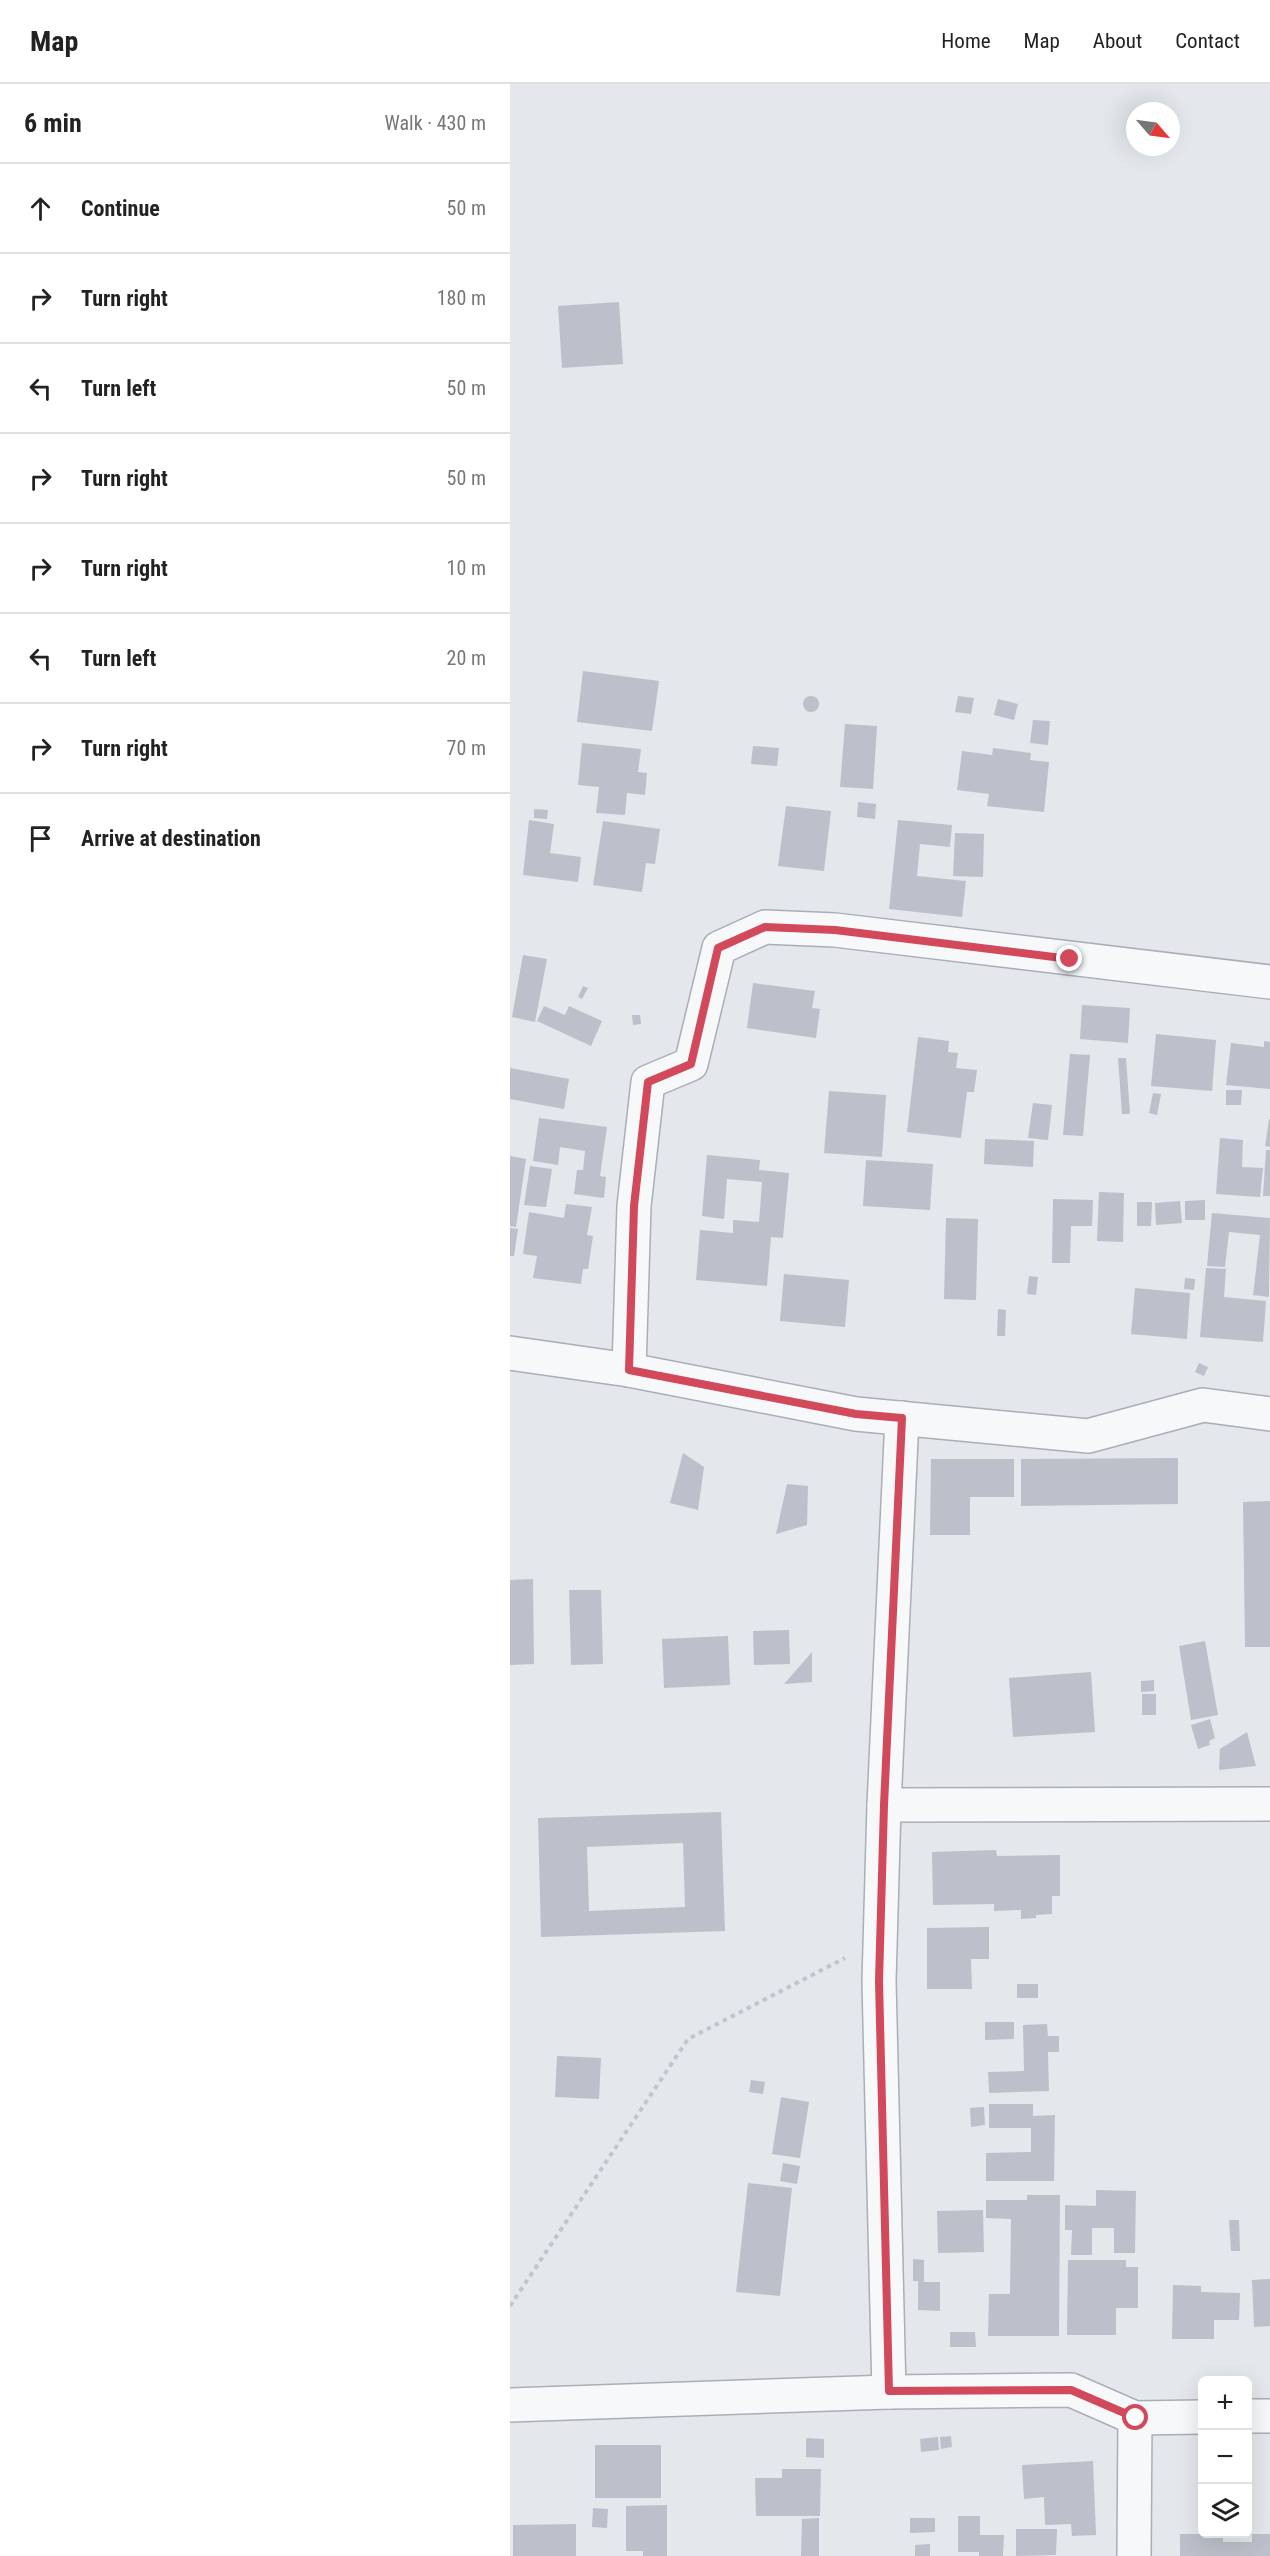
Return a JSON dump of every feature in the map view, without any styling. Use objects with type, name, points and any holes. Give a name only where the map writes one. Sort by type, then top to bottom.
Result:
[{"type":"street","points":[[629,1370],[634,1206],[648,1082],[691,1064],[718,948],[765,927],[835,930],[1270,982]]},
{"type":"street","points":[[510,1353],[629,1370],[856,1414],[1088,1436],[1203,1405],[1270,1414]]},
{"type":"street","points":[[889,2391],[880,1940],[902,1418]]},
{"type":"street","points":[[884,1805],[1270,1804]]},
{"type":"street","points":[[510,2405],[889,2391],[1071,2390],[1136,2418],[1198,2417]]},
{"type":"street","points":[[1252,2416],[1270,2416]]},
{"type":"street","points":[[1134,2556],[1136,2418]]},
{"type":"path","points":[[510,2306],[688,2039],[880,1940]]},
{"type":"building","points":[[619,302],[623,364],[562,368],[558,306]]},
{"type":"building","points":[[583,671],[659,681],[652,731],[577,722]]},
{"type":"building","points":[[808,696],[814,696],[819,704],[817,710],[808,712],[803,707],[803,701]]},
{"type":"building","points":[[958,696],[974,698],[971,714],[955,712]]},
{"type":"building","points":[[998,699],[1018,704],[1014,720],[994,715]]},
{"type":"building","points":[[1033,720],[1050,721],[1048,745],[1030,743]]},
{"type":"building","points":[[845,724],[877,726],[873,789],[840,787]]},
{"type":"building","points":[[582,743],[641,749],[638,772],[647,773],[645,795],[627,793],[625,815],[596,813],[599,787],[578,785]]},
{"type":"building","points":[[753,746],[779,748],[777,766],[751,764]]},
{"type":"building","points":[[993,748],[1031,753],[1030,760],[1049,762],[1044,812],[987,806],[989,794],[957,790],[962,751],[992,755]]},
{"type":"building","points":[[858,802],[876,804],[875,819],[857,817]]},
{"type":"building","points":[[786,806],[831,811],[824,871],[778,866]]},
{"type":"building","points":[[534,809],[548,810],[547,819],[534,818]]},
{"type":"building","points":[[529,820],[554,824],[550,853],[581,857],[578,882],[523,875]]},
{"type":"building","points":[[898,820],[952,825],[950,847],[920,844],[917,876],[966,881],[962,917],[889,909]]},
{"type":"building","points":[[603,821],[660,829],[655,864],[646,863],[642,892],[593,885]]},
{"type":"building","points":[[955,833],[984,834],[983,877],[953,876]]},
{"type":"building","points":[[523,955],[547,959],[535,1022],[512,1017]]},
{"type":"building","points":[[753,983],[815,991],[812,1008],[820,1009],[816,1038],[747,1028]]},
{"type":"building","points":[[583,986],[588,988],[582,999],[578,997]]},
{"type":"building","points":[[1082,1005],[1130,1008],[1128,1043],[1080,1039]]},
{"type":"building","points":[[544,1006],[565,1015],[569,1006],[602,1021],[591,1046],[537,1021]]},
{"type":"building","points":[[632,1015],[640,1015],[641,1024],[633,1025]]},
{"type":"building","points":[[1156,1034],[1216,1040],[1212,1091],[1151,1086]]},
{"type":"building","points":[[918,1037],[949,1041],[948,1052],[958,1053],[956,1068],[977,1070],[974,1092],[967,1092],[961,1138],[907,1132]]},
{"type":"building","points":[[1264,1041],[1270,1042],[1270,1089],[1226,1085],[1231,1043],[1264,1047]]},
{"type":"building","points":[[1070,1054],[1090,1055],[1083,1136],[1063,1135]]},
{"type":"building","points":[[1118,1058],[1126,1058],[1130,1114],[1122,1114]]},
{"type":"building","points":[[510,1068],[569,1079],[564,1109],[510,1099]]},
{"type":"building","points":[[1226,1090],[1242,1090],[1241,1105],[1226,1105]]},
{"type":"building","points":[[829,1091],[886,1095],[882,1157],[824,1153]]},
{"type":"building","points":[[1153,1093],[1161,1094],[1157,1115],[1149,1113]]},
{"type":"building","points":[[1033,1103],[1052,1105],[1048,1140],[1028,1138]]},
{"type":"building","points":[[539,1118],[607,1127],[600,1176],[606,1177],[604,1198],[574,1194],[577,1170],[583,1170],[585,1151],[560,1147],[558,1165],[533,1161]]},
{"type":"building","points":[[1270,1119],[1270,1147],[1265,1146]]},
{"type":"building","points":[[1220,1138],[1243,1140],[1242,1167],[1263,1168],[1260,1197],[1216,1194]]},
{"type":"building","points":[[985,1139],[1034,1141],[1033,1167],[984,1164]]},
{"type":"building","points":[[1266,1150],[1270,1150],[1270,1196],[1263,1196]]},
{"type":"building","points":[[707,1155],[760,1160],[759,1170],[789,1173],[783,1238],[771,1237],[767,1286],[696,1280],[700,1230],[733,1233],[733,1220],[759,1222],[762,1182],[727,1179],[724,1219],[702,1216]]},
{"type":"building","points":[[510,1156],[526,1159],[516,1227],[510,1226]]},
{"type":"building","points":[[866,1160],[933,1164],[930,1210],[863,1206]]},
{"type":"building","points":[[530,1166],[552,1169],[546,1207],[524,1205]]},
{"type":"building","points":[[1099,1192],[1124,1193],[1123,1242],[1097,1241]]},
{"type":"building","points":[[1053,1199],[1093,1200],[1092,1226],[1071,1226],[1070,1263],[1052,1263]]},
{"type":"building","points":[[1205,1200],[1205,1220],[1185,1220],[1185,1201]]},
{"type":"building","points":[[1180,1201],[1182,1223],[1156,1225],[1155,1203]]},
{"type":"building","points":[[1137,1202],[1152,1202],[1151,1226],[1137,1226]]},
{"type":"building","points":[[566,1204],[592,1207],[587,1235],[593,1236],[588,1269],[583,1269],[581,1284],[533,1278],[537,1256],[523,1254],[529,1212],[564,1218]]},
{"type":"building","points":[[1212,1213],[1270,1218],[1269,1297],[1253,1295],[1260,1235],[1229,1232],[1225,1267],[1207,1266]]},
{"type":"building","points":[[946,1218],[978,1219],[976,1300],[944,1299]]},
{"type":"building","points":[[510,1228],[518,1229],[514,1256],[510,1256]]},
{"type":"building","points":[[1206,1268],[1226,1269],[1224,1297],[1266,1301],[1263,1342],[1200,1337]]},
{"type":"building","points":[[784,1274],[849,1280],[845,1327],[780,1321]]},
{"type":"building","points":[[1029,1276],[1038,1277],[1036,1295],[1027,1294]]},
{"type":"building","points":[[1185,1278],[1195,1279],[1194,1290],[1184,1289]]},
{"type":"building","points":[[1135,1288],[1190,1293],[1187,1339],[1131,1334]]},
{"type":"building","points":[[998,1309],[1006,1310],[1005,1336],[997,1336]]},
{"type":"building","points":[[1199,1363],[1208,1367],[1204,1376],[1195,1372]]},
{"type":"building","points":[[683,1453],[704,1467],[698,1510],[670,1503]]},
{"type":"building","points":[[1178,1458],[1178,1504],[1021,1506],[1021,1459]]},
{"type":"building","points":[[931,1459],[1014,1459],[1014,1497],[970,1497],[970,1535],[930,1535]]},
{"type":"building","points":[[787,1484],[808,1486],[807,1525],[776,1534]]},
{"type":"building","points":[[1270,1501],[1270,1647],[1245,1647],[1243,1502]]},
{"type":"building","points":[[533,1579],[534,1664],[510,1665],[510,1580]]},
{"type":"building","points":[[569,1590],[601,1590],[603,1664],[571,1665]]},
{"type":"building","points":[[789,1630],[790,1664],[754,1665],[753,1631]]},
{"type":"building","points":[[728,1636],[730,1685],[664,1688],[662,1639]]},
{"type":"building","points":[[1205,1641],[1218,1715],[1191,1720],[1179,1646]]},
{"type":"building","points":[[812,1652],[812,1682],[784,1684]]},
{"type":"building","points":[[1091,1672],[1095,1732],[1013,1737],[1009,1678]]},
{"type":"building","points":[[1154,1680],[1154,1691],[1141,1692],[1141,1681]]},
{"type":"building","points":[[1142,1694],[1156,1694],[1156,1715],[1142,1715]]},
{"type":"building","points":[[1210,1719],[1215,1738],[1209,1741],[1210,1745],[1198,1749],[1191,1725]]},
{"type":"building","points":[[1247,1732],[1256,1766],[1219,1770],[1220,1749]]},
{"type":"building","points":[[721,1812],[725,1931],[541,1937],[538,1818]],"holes":[[[683,1843],[685,1907],[589,1911],[587,1847]]]},
{"type":"building","points":[[996,1850],[997,1856],[1060,1855],[1060,1896],[1052,1896],[1052,1914],[1021,1919],[1021,1910],[994,1911],[994,1904],[933,1905],[932,1852]]},
{"type":"building","points":[[989,1927],[989,1959],[971,1959],[972,1989],[927,1989],[927,1928]]},
{"type":"building","points":[[1017,1984],[1038,1984],[1038,1998],[1017,1998]]},
{"type":"building","points":[[985,2022],[1014,2022],[1014,2039],[985,2040]]},
{"type":"building","points":[[1047,2024],[1048,2036],[1059,2036],[1059,2052],[1048,2052],[1049,2091],[989,2093],[988,2072],[1024,2071],[1023,2025]]},
{"type":"building","points":[[557,2056],[601,2058],[599,2099],[555,2097]]},
{"type":"building","points":[[751,2080],[765,2082],[763,2094],[749,2092]]},
{"type":"building","points":[[781,2097],[809,2102],[800,2158],[772,2154]]},
{"type":"building","points":[[989,2104],[1033,2104],[1033,2116],[1055,2115],[1054,2181],[986,2181],[986,2153],[1031,2152],[1031,2128],[989,2128]]},
{"type":"building","points":[[984,2107],[985,2125],[971,2127],[970,2108]]},
{"type":"building","points":[[783,2163],[800,2166],[797,2184],[780,2181]]},
{"type":"building","points":[[748,2183],[792,2188],[780,2296],[736,2292]]},
{"type":"building","points":[[1096,2190],[1136,2191],[1135,2253],[1114,2253],[1114,2228],[1092,2228],[1092,2255],[1071,2255],[1072,2230],[1065,2230],[1065,2205],[1096,2206]]},
{"type":"building","points":[[1027,2195],[1060,2195],[1059,2336],[988,2336],[989,2294],[1010,2294],[1011,2219],[986,2218],[986,2200],[1027,2200]]},
{"type":"building","points":[[983,2210],[984,2252],[938,2253],[937,2211]]},
{"type":"building","points":[[1229,2220],[1239,2220],[1240,2251],[1231,2251]]},
{"type":"building","points":[[913,2259],[924,2260],[924,2282],[940,2282],[940,2311],[918,2310],[918,2281],[913,2281]]},
{"type":"building","points":[[1068,2260],[1126,2260],[1126,2267],[1138,2267],[1138,2308],[1116,2308],[1116,2335],[1067,2335]]},
{"type":"building","points":[[1270,2279],[1270,2326],[1254,2327],[1252,2280]]},
{"type":"building","points":[[1173,2285],[1201,2286],[1201,2292],[1240,2293],[1239,2320],[1214,2320],[1214,2339],[1172,2339]]},
{"type":"building","points":[[950,2332],[975,2332],[976,2347],[950,2347]]},
{"type":"building","points":[[951,2436],[952,2447],[941,2449],[940,2437]]},
{"type":"building","points":[[938,2437],[939,2450],[921,2452],[920,2439]]},
{"type":"building","points":[[806,2438],[824,2439],[824,2458],[806,2457]]},
{"type":"building","points":[[595,2445],[661,2445],[661,2498],[595,2498]]},
{"type":"building","points":[[1093,2461],[1096,2535],[1072,2536],[1071,2524],[1045,2525],[1044,2497],[1024,2499],[1022,2465]]},
{"type":"building","points":[[782,2469],[821,2469],[820,2516],[756,2516],[755,2478],[782,2478]]},
{"type":"building","points":[[667,2505],[667,2556],[643,2556],[643,2551],[626,2551],[626,2506]]},
{"type":"building","points":[[593,2508],[608,2509],[607,2528],[592,2527]]},
{"type":"building","points":[[958,2516],[980,2516],[980,2535],[1004,2535],[1003,2556],[979,2556],[979,2552],[958,2552]]},
{"type":"building","points":[[819,2518],[819,2556],[801,2556],[802,2519]]},
{"type":"building","points":[[910,2518],[935,2518],[935,2532],[910,2533]]},
{"type":"building","points":[[576,2524],[576,2556],[513,2556],[513,2525]]},
{"type":"building","points":[[1016,2529],[1057,2529],[1056,2555],[1016,2556]]},
{"type":"building","points":[[1180,2534],[1198,2534],[1198,2538],[1223,2538],[1223,2542],[1252,2542],[1252,2534],[1270,2534],[1270,2556],[1180,2556]]},
{"type":"building","points":[[930,2544],[930,2556],[915,2556],[915,2545]]},
{"type":"route","points":[[1070,959],[835,930],[765,927],[718,948],[691,1064],[648,1082],[634,1206],[629,1370],[856,1414],[902,1418],[884,1805],[879,1981],[889,2391],[1071,2390],[1136,2418]]}]
